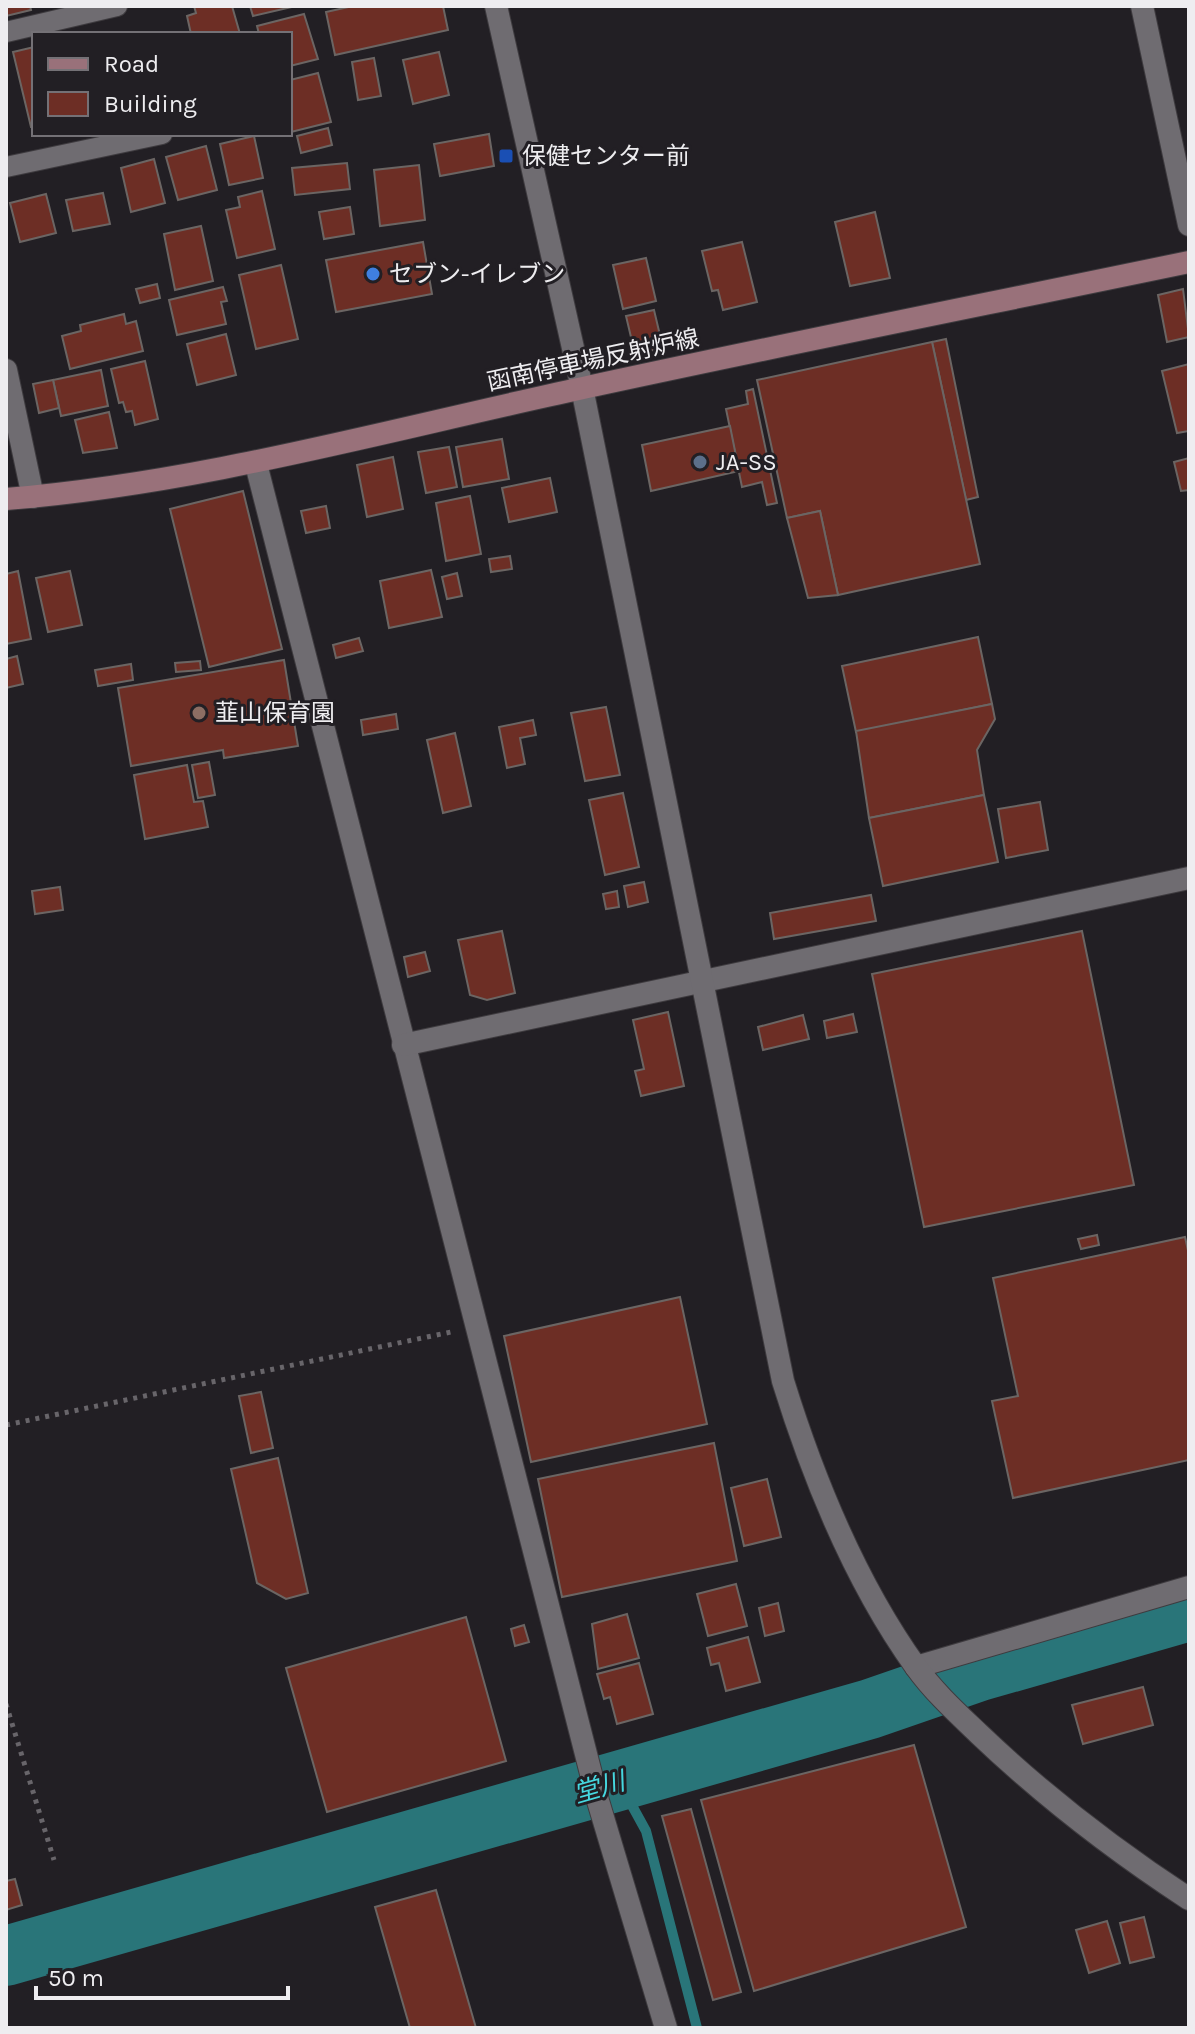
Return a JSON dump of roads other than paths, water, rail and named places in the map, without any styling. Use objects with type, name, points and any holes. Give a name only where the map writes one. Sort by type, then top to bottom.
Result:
[{"type":"main road","name":"函南停車場反射炉線","points":[[6,499],[93,491],[256,464],[582,388],[1189,262]]},
{"type":"street","points":[[496,6],[582,388],[787,1395],[837,1527],[916,1667],[951,1707],[1021,1775],[1117,1852],[1189,1899]]},
{"type":"street","points":[[1142,6],[1189,225]]},
{"type":"street","points":[[6,370],[33,497]]},
{"type":"street","points":[[256,464],[474,1327],[598,1801],[666,2028]]},
{"type":"street","points":[[403,1045],[701,979],[1189,878]]},
{"type":"street","points":[[916,1667],[1189,1587]]},
{"type":"lane","points":[[6,32],[117,6]]},
{"type":"lane","points":[[6,167],[153,136]]},
{"type":"waterway","name":"堂川","points":[[6,1956],[870,1709],[980,1671],[1189,1611]]},
{"type":"waterway","points":[[618,1780],[646,1831],[697,2028]]},
{"type":"place","name":"保健センター前","points":[[506,156]]},
{"type":"place","name":"セブン-イレブン","points":[[373,274]]},
{"type":"place","name":"JA-SS","points":[[700,462]]},
{"type":"place","name":"韮山保育園","points":[[199,713]]}]
